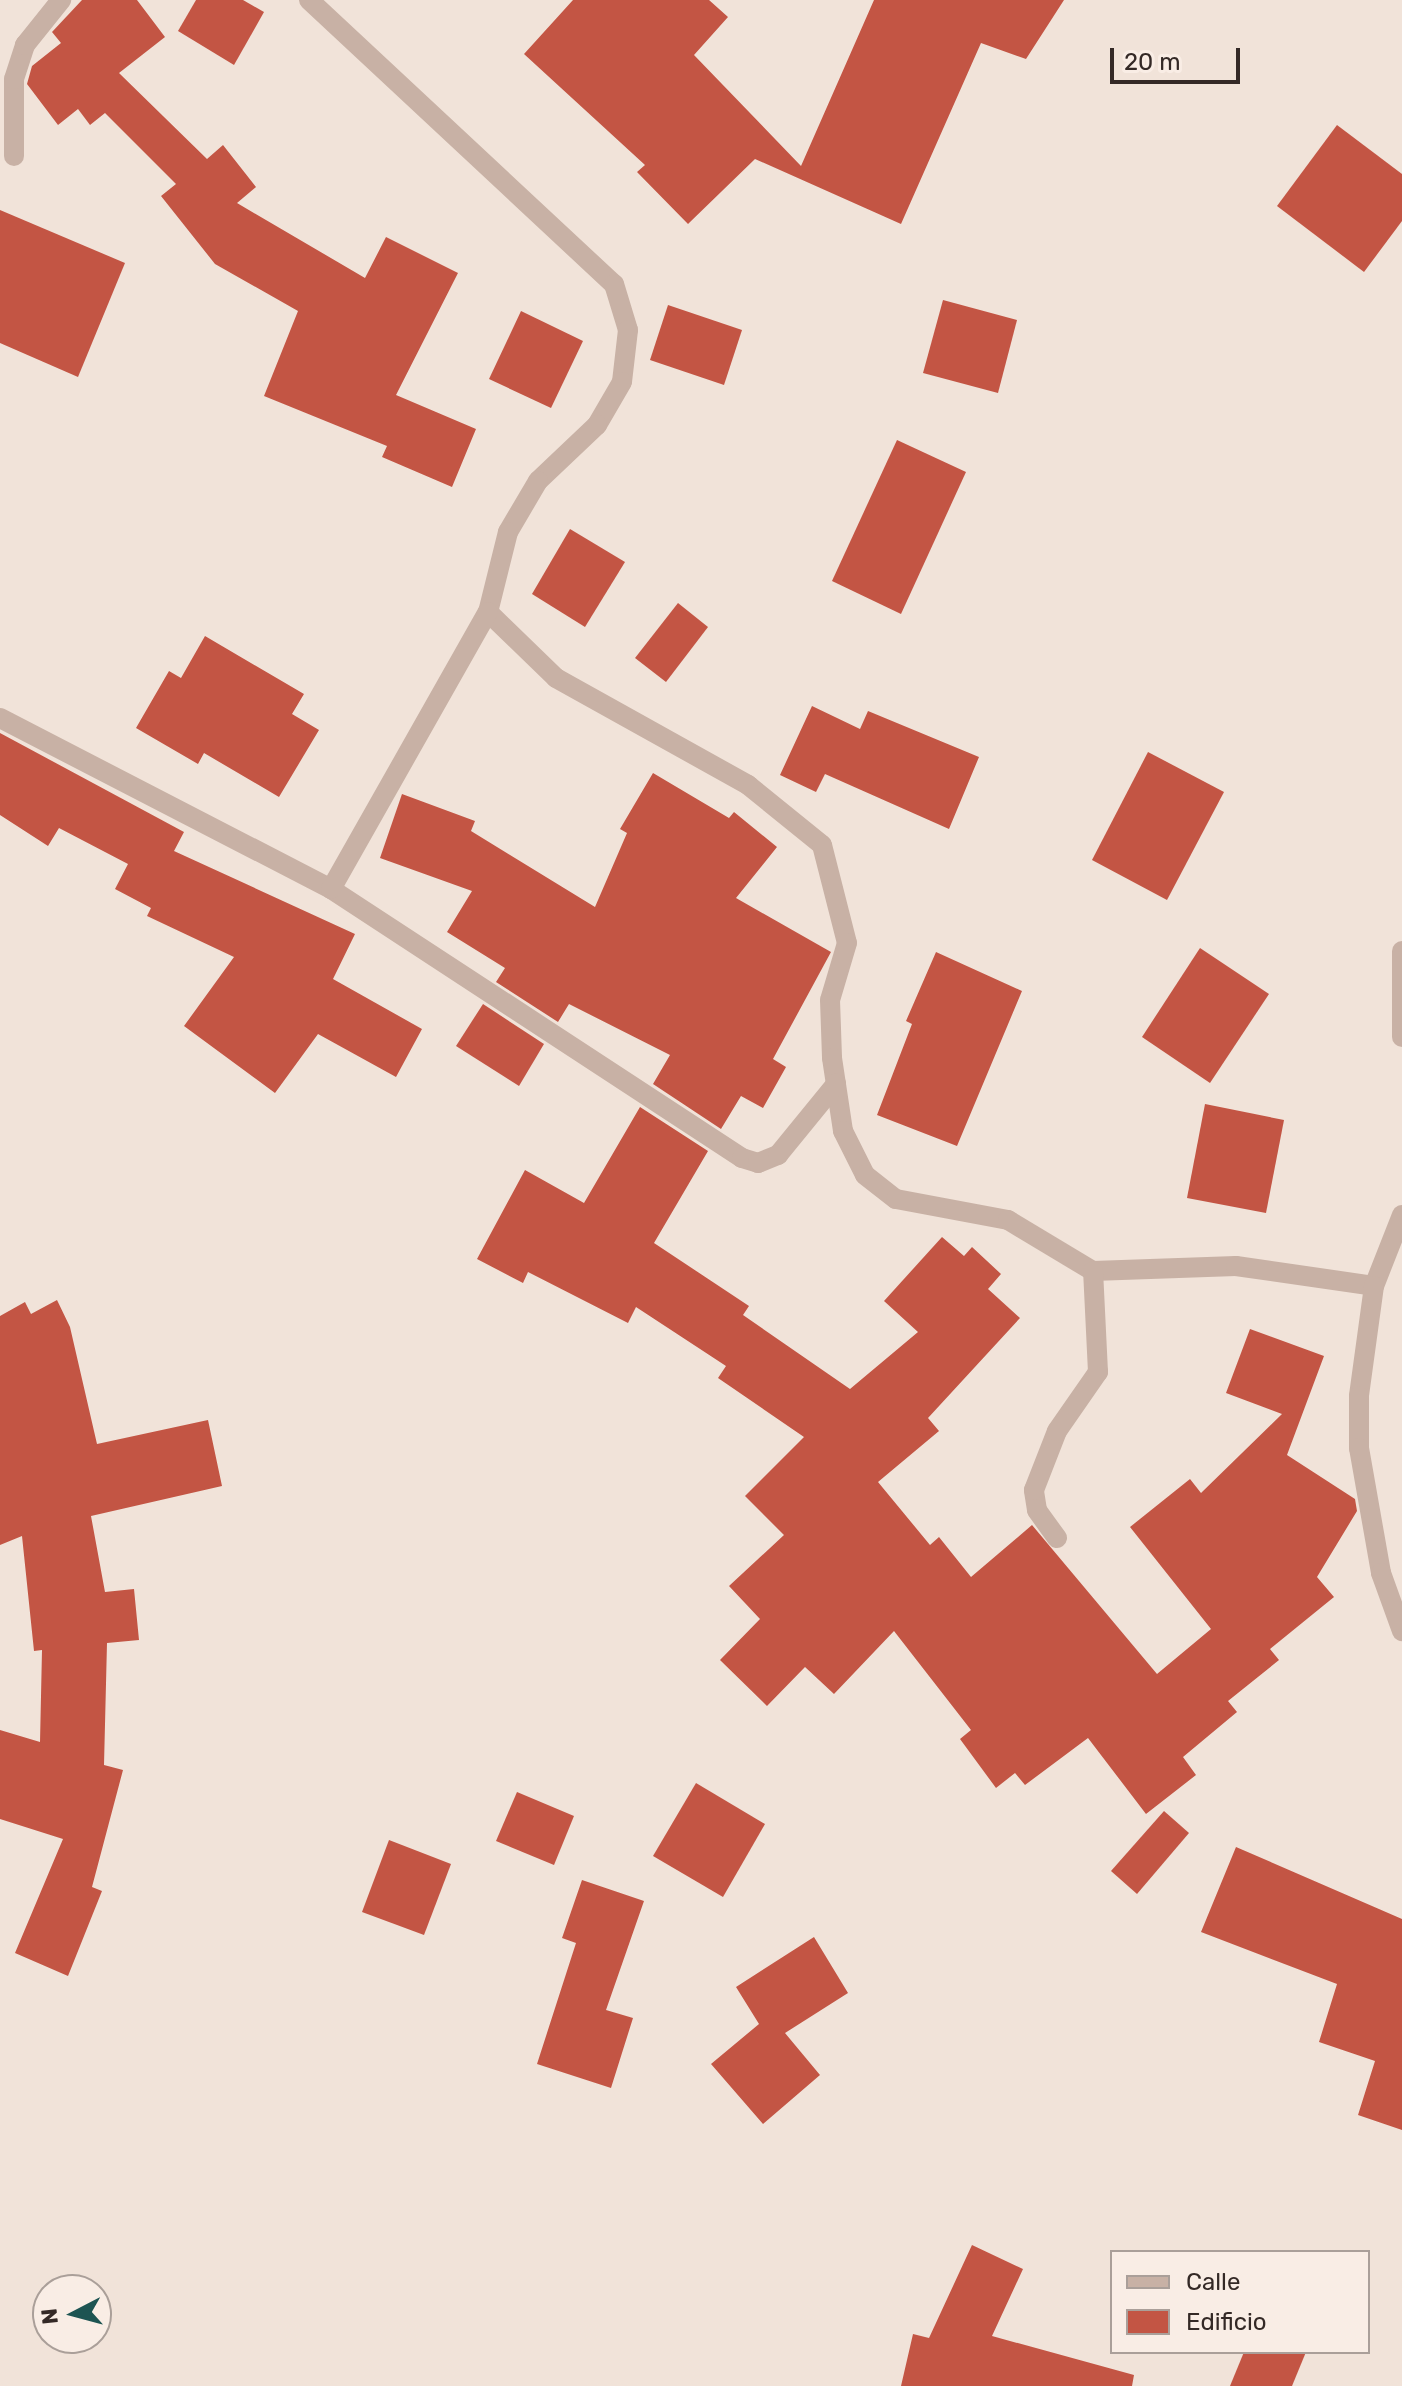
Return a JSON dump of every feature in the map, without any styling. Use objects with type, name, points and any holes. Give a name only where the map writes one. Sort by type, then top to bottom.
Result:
[{"type":"street","points":[[14,156],[14,79],[25,45],[61,0]]},
{"type":"street","points":[[309,0],[614,284],[623,305],[629,354],[622,382],[597,425],[538,481],[508,532],[488,612],[331,889]]},
{"type":"street","points":[[488,612],[556,678],[748,785],[822,845],[847,943],[830,1000],[836,1084],[851,1152],[881,1191],[896,1199],[1008,1220],[1093,1271],[1236,1266],[1374,1286]]},
{"type":"street","points":[[0,718],[331,889],[742,1158],[758,1163],[778,1155],[836,1084]]},
{"type":"street","points":[[1402,951],[1402,1037]]},
{"type":"street","points":[[1402,1215],[1374,1286],[1363,1343],[1359,1448],[1381,1573],[1402,1631]]},
{"type":"street","points":[[1057,1538],[1037,1510],[1034,1490],[1057,1431],[1098,1372],[1093,1271]]},
{"type":"building","points":[[82,0],[137,0],[165,37],[119,73],[207,159],[223,145],[256,187],[237,203],[365,278],[386,237],[458,273],[396,395],[476,429],[452,487],[382,457],[387,446],[264,396],[298,311],[215,264],[161,196],[176,184],[105,113],[90,125],[78,109],[58,125],[27,84],[32,66],[61,43],[52,32]]},
{"type":"building","points":[[196,0],[243,0],[264,12],[234,65],[178,31]]},
{"type":"building","points":[[573,0],[709,0],[728,17],[694,55],[801,166],[874,0],[1064,0],[1026,59],[981,43],[901,224],[755,159],[688,224],[637,172],[645,165],[524,54]]},
{"type":"building","points":[[1337,125],[1402,174],[1402,221],[1364,272],[1277,206]]},
{"type":"building","points":[[0,210],[125,263],[78,377],[0,343]]},
{"type":"building","points":[[943,300],[1017,320],[998,393],[923,373]]},
{"type":"building","points":[[668,305],[742,330],[724,385],[650,360]]},
{"type":"building","points":[[521,311],[583,341],[551,408],[489,379]]},
{"type":"building","points":[[897,440],[966,472],[901,614],[832,581]]},
{"type":"building","points":[[570,529],[625,562],[585,627],[532,594]]},
{"type":"building","points":[[678,603],[708,627],[666,682],[635,658]]},
{"type":"building","points":[[205,636],[304,694],[292,714],[319,730],[279,797],[204,753],[198,764],[136,728],[169,671],[181,678]]},
{"type":"building","points":[[812,706],[860,729],[868,711],[979,757],[949,829],[825,774],[816,792],[780,775]]},
{"type":"building","points":[[0,733],[184,832],[174,851],[355,934],[333,979],[422,1029],[396,1077],[318,1034],[275,1093],[184,1026],[234,957],[147,916],[151,908],[115,889],[128,864],[59,828],[48,846],[0,815]]},
{"type":"building","points":[[1148,752],[1224,792],[1167,900],[1092,860]]},
{"type":"building","points":[[653,773],[729,818],[734,812],[777,847],[736,898],[831,952],[773,1059],[786,1067],[763,1108],[741,1096],[721,1129],[653,1084],[670,1055],[569,1004],[558,1022],[496,982],[505,968],[447,932],[472,891],[380,858],[402,794],[475,821],[471,831],[595,907],[627,833],[620,829]]},
{"type":"building","points":[[1200,948],[1269,994],[1210,1083],[1142,1037]]},
{"type":"building","points":[[936,952],[1022,991],[957,1146],[877,1115],[912,1024],[906,1021]]},
{"type":"building","points":[[483,1004],[544,1044],[519,1086],[456,1046]]},
{"type":"building","points":[[1205,1104],[1284,1120],[1266,1213],[1187,1198]]},
{"type":"building","points":[[640,1107],[708,1151],[654,1243],[749,1306],[743,1315],[850,1389],[918,1332],[884,1301],[942,1237],[964,1256],[972,1247],[1001,1274],[988,1289],[1020,1318],[928,1418],[939,1431],[878,1482],[930,1545],[939,1537],[971,1577],[1032,1525],[1157,1674],[1211,1629],[1130,1527],[1190,1479],[1201,1493],[1282,1414],[1226,1393],[1250,1329],[1324,1356],[1287,1455],[1355,1499],[1357,1511],[1317,1577],[1334,1597],[1270,1649],[1279,1660],[1228,1701],[1237,1712],[1183,1757],[1196,1775],[1146,1814],[1088,1738],[1025,1785],[1015,1773],[996,1788],[960,1739],[971,1730],[894,1631],[834,1694],[805,1667],[767,1706],[720,1660],[760,1619],[729,1586],[784,1535],[745,1496],[804,1437],[718,1378],[726,1366],[636,1307],[628,1323],[528,1272],[523,1283],[477,1259],[525,1170],[584,1203]]},
{"type":"building","points":[[57,1300],[70,1327],[97,1444],[208,1420],[222,1486],[91,1516],[105,1592],[134,1589],[139,1640],[107,1643],[104,1765],[123,1770],[92,1887],[102,1891],[68,1976],[15,1953],[63,1839],[0,1819],[0,1730],[40,1742],[42,1650],[34,1651],[22,1536],[0,1545],[0,1316],[25,1302],[31,1314]]},
{"type":"building","points":[[696,1783],[765,1824],[723,1897],[653,1856]]},
{"type":"building","points":[[517,1792],[574,1816],[554,1865],[496,1841]]},
{"type":"building","points":[[1164,1811],[1189,1833],[1137,1894],[1111,1871]]},
{"type":"building","points":[[389,1840],[451,1864],[424,1935],[362,1912]]},
{"type":"building","points":[[1236,1847],[1402,1919],[1402,2130],[1358,2115],[1375,2061],[1319,2042],[1337,1984],[1201,1932]]},
{"type":"building","points":[[582,1880],[644,1901],[606,2010],[633,2018],[611,2088],[537,2064],[576,1943],[562,1938]]},
{"type":"building","points":[[814,1937],[848,1993],[785,2033],[820,2075],[763,2124],[711,2064],[759,2024],[736,1987]]},
{"type":"building","points":[[972,2245],[1023,2269],[992,2336],[1134,2375],[1132,2386],[901,2386],[913,2334],[929,2338]]},
{"type":"building","points":[[1243,2354],[1305,2354],[1292,2386],[1230,2386]]}]
